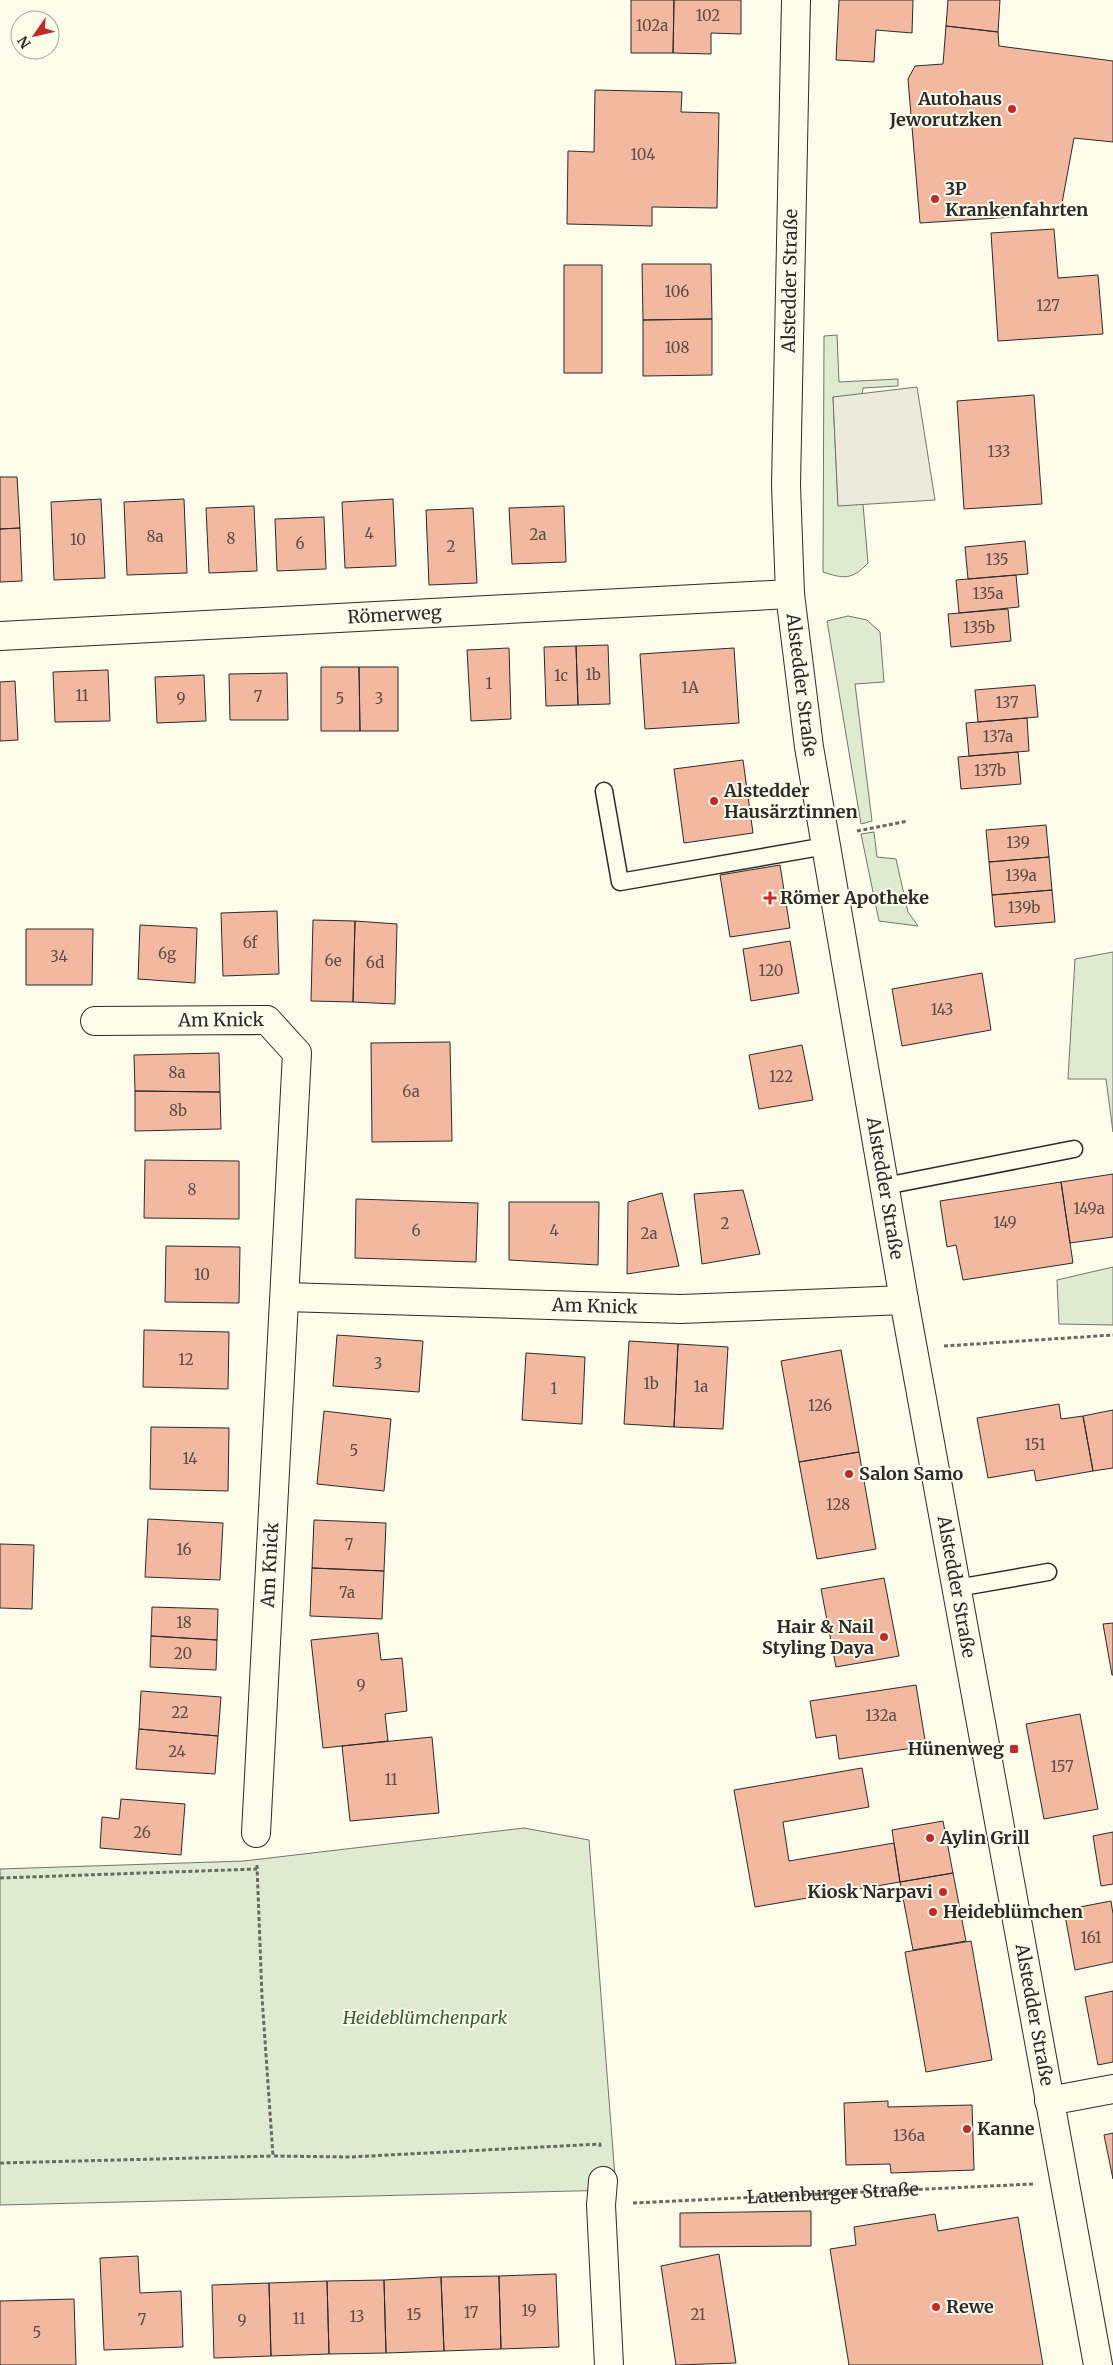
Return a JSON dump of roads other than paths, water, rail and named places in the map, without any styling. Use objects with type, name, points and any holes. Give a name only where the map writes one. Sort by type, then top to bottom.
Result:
[{"type":"street","name":"Alstedder Straße","points":[[796,0],[786,485],[790,594],[809,747],[904,1300],[1098,2365]]},
{"type":"street","name":"Römerweg","points":[[0,636],[790,594]]},
{"type":"street","name":"Am Knick","points":[[95,1021],[267,1020],[297,1053],[256,1833]]},
{"type":"street","name":"Am Knick","points":[[285,1297],[681,1310],[904,1300]]},
{"type":"street","points":[[1049,2101],[1113,2089]]},
{"type":"street","points":[[602,2193],[610,2365]]},
{"type":"lane","points":[[604,791],[620,882],[826,846]]},
{"type":"lane","points":[[885,1186],[1074,1149]]},
{"type":"lane","points":[[957,1588],[1048,1572]]},
{"type":"place","name":"Autohaus Jeworutzken","points":[[1012,109]]},
{"type":"place","name":"3P Krankenfahrten","points":[[935,199]]},
{"type":"place","name":"Alstedder Hausärztinnen","points":[[714,801]]},
{"type":"place","name":"Römer Apotheke","points":[[770,898]]},
{"type":"place","name":"Salon Samo","points":[[849,1474]]},
{"type":"place","name":"Hair & Nail Styling Daya","points":[[884,1637]]},
{"type":"place","name":"Hünenweg","points":[[1014,1749]]},
{"type":"place","name":"Aylin Grill","points":[[930,1838]]},
{"type":"place","name":"Kiosk Narpavi","points":[[943,1892]]},
{"type":"place","name":"Heideblümchen","points":[[933,1912]]},
{"type":"place","name":"Kanne","points":[[967,2129]]},
{"type":"place","name":"Rewe","points":[[936,2307]]},
{"type":"park label","name":"Heideblümchenpark","points":[[425,2018]]}]
